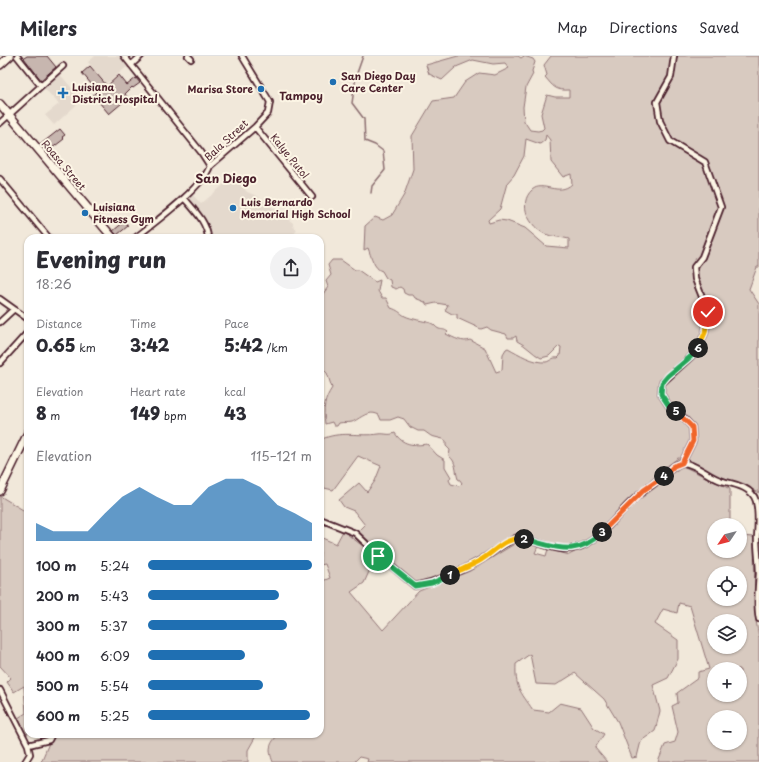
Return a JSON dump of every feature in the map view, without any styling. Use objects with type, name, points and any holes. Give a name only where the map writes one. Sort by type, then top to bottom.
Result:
[{"type":"main road","points":[[0,65],[10,56]]},
{"type":"main road","name":"Roasa Street","points":[[0,104],[110,234]]},
{"type":"main road","points":[[1,487],[24,441]]},
{"type":"street","points":[[17,56],[41,86]]},
{"type":"street","points":[[124,56],[201,152],[210,166]]},
{"type":"street","points":[[131,65],[141,56]]},
{"type":"street","name":"Bala Street","points":[[140,234],[184,198],[208,172],[210,166],[255,127],[268,113],[270,102],[242,56]]},
{"type":"street","points":[[674,56],[671,76],[657,102],[660,121],[670,141],[705,162],[721,207],[702,257],[694,268],[695,279],[708,312],[705,333],[696,352],[662,383],[661,394],[669,406],[680,414],[692,427],[693,441],[682,463]]},
{"type":"street","points":[[0,123],[63,66]]},
{"type":"street","name":"Kalye Putol","points":[[255,127],[312,197]]},
{"type":"street","points":[[0,179],[47,234]]},
{"type":"street","points":[[184,198],[198,214],[207,230],[208,234]]},
{"type":"street","points":[[0,299],[24,316]]},
{"type":"street","points":[[0,322],[14,309]]},
{"type":"street","points":[[0,363],[24,336]]},
{"type":"street","points":[[324,521],[355,533],[378,556],[415,586],[442,580],[481,560],[502,544],[518,537],[565,550],[577,548],[599,536],[644,490],[663,477],[674,466],[682,463],[690,464],[714,479],[741,486],[752,493],[756,500],[758,516],[757,538],[759,574],[757,584],[759,619]]},
{"type":"street","points":[[0,690],[24,737]]},
{"type":"street","points":[[24,738],[30,754],[25,762]]},
{"type":"street","points":[[28,745],[50,740],[51,738]]},
{"type":"shaded area","points":[[95,56],[120,56],[128,66],[106,84],[88,62]]},
{"type":"shaded area","points":[[458,56],[518,56],[521,58],[524,56],[533,59],[535,62],[532,71],[533,74],[526,87],[523,107],[524,121],[530,130],[538,131],[544,128],[541,114],[547,95],[555,97],[569,97],[569,90],[557,89],[545,77],[547,75],[544,65],[551,56],[759,56],[759,267],[757,267],[749,289],[759,304],[759,493],[740,483],[717,476],[687,459],[678,458],[651,480],[610,522],[588,540],[576,545],[558,547],[517,536],[445,575],[418,584],[391,563],[357,533],[365,525],[354,511],[344,507],[339,500],[359,483],[367,492],[375,481],[381,466],[358,456],[333,490],[324,488],[324,438],[342,434],[372,435],[395,433],[401,440],[409,444],[427,444],[437,455],[445,460],[445,467],[451,477],[449,480],[451,484],[459,486],[462,483],[458,479],[455,464],[449,456],[450,450],[446,446],[446,441],[431,436],[424,431],[418,431],[410,427],[404,419],[398,417],[390,420],[381,420],[379,415],[371,413],[352,422],[339,423],[337,426],[334,426],[332,422],[325,424],[325,405],[332,388],[327,373],[324,370],[324,292],[328,287],[326,281],[331,275],[328,265],[332,260],[341,260],[375,282],[380,280],[378,291],[382,298],[386,298],[391,308],[405,316],[432,324],[447,331],[448,332],[446,334],[455,338],[464,341],[470,340],[485,348],[496,372],[502,370],[503,354],[508,348],[526,358],[541,362],[548,362],[560,356],[561,347],[559,346],[549,356],[541,358],[517,341],[516,336],[513,338],[508,338],[506,334],[491,330],[487,327],[481,329],[457,318],[457,314],[452,314],[445,310],[448,305],[436,303],[427,305],[425,302],[415,298],[413,295],[404,293],[403,289],[400,287],[396,289],[391,287],[390,280],[386,278],[382,271],[377,268],[368,248],[364,250],[365,226],[375,217],[383,220],[392,215],[404,195],[413,169],[412,136],[433,101],[454,98],[465,82],[479,73],[495,75],[509,68],[505,63],[493,64],[473,60],[456,67],[442,80],[429,74],[426,65]],"holes":[[[546,135],[550,140],[551,162],[563,177],[571,174],[572,184],[567,188],[561,189],[536,187],[532,190],[526,202],[527,215],[530,221],[545,234],[569,239],[569,248],[546,246],[525,228],[507,221],[499,220],[489,223],[488,220],[500,209],[507,183],[514,175],[524,156],[526,139],[540,144],[545,140]]]},
{"type":"shaded area","name":"Luisiana District Hospital","points":[[58,72],[82,100],[54,125],[45,115],[59,104],[42,86]]},
{"type":"shaded area","name":"Luis Bernardo Memorial High School","points":[[234,176],[247,192],[257,196],[293,223],[293,226],[297,230],[294,234],[209,234],[209,230],[201,214],[185,199],[192,194],[201,204]]},
{"type":"shaded area","points":[[683,466],[730,489],[730,518],[707,518],[707,558],[747,558],[747,536],[754,537],[755,615],[759,638],[759,762],[658,762],[665,745],[675,742],[678,732],[672,706],[678,703],[677,693],[698,678],[698,672],[707,670],[707,702],[747,702],[747,662],[707,662],[690,606],[679,603],[677,613],[663,609],[655,624],[678,640],[678,659],[668,678],[653,685],[660,711],[655,731],[641,741],[637,757],[632,758],[618,722],[604,699],[575,673],[556,685],[536,684],[530,654],[516,664],[516,679],[519,689],[533,710],[549,712],[560,703],[581,708],[594,728],[604,734],[595,748],[607,762],[367,762],[368,759],[359,757],[354,762],[273,762],[270,754],[270,747],[276,738],[324,738],[324,580],[330,578],[324,564],[324,539],[336,544],[343,531],[376,556],[364,583],[351,592],[383,630],[419,591],[470,571],[521,540],[538,546],[535,553],[546,556],[548,549],[569,555],[603,537],[646,491]]},
{"type":"shaded area","points":[[0,496],[24,511],[24,686],[14,692],[7,682],[11,678],[0,666]]},
{"type":"shaded area","points":[[24,714],[24,730],[18,718]]},
{"type":"shaded area","points":[[47,738],[255,738],[248,750],[248,762],[41,762],[49,743]]},
{"type":"building","points":[[27,56],[47,56],[56,67],[41,80],[24,58]]},
{"type":"building","points":[[90,66],[107,86],[119,75],[127,85],[136,78],[140,83],[133,88],[132,87],[125,94],[128,98],[109,114],[93,95],[97,91],[82,73]]},
{"type":"building","points":[[60,129],[65,135],[62,137],[64,139],[47,152],[41,144]]},
{"type":"building","points":[[125,221],[128,226],[118,234],[113,231]]},
{"type":"waterway","points":[[363,56],[356,76],[352,103],[364,119],[365,141],[375,145],[383,151],[385,170],[372,186],[371,193]]},
{"type":"place","name":"San Diego Day Care Center","points":[[333,82]]},
{"type":"place","name":"Marisa Store","points":[[261,89]]},
{"type":"place","name":"Luisiana District Hospital","points":[[63,93]]},
{"type":"place","name":"Luis Bernardo Memorial High School","points":[[233,208]]},
{"type":"place","name":"Luisiana Fitness Gym","points":[[85,213]]},
{"type":"district","name":"Tampoy","points":[[301,96]]},
{"type":"district","name":"San Diego","points":[[226,179]]},
{"type":"route","points":[[378,556],[415,586],[442,580],[481,560],[502,544],[518,537],[565,550],[577,548],[599,536],[644,490],[663,477],[674,466],[682,463],[693,441],[692,427],[680,414],[669,406],[661,394],[662,383],[696,352],[705,333],[708,312]]}]
